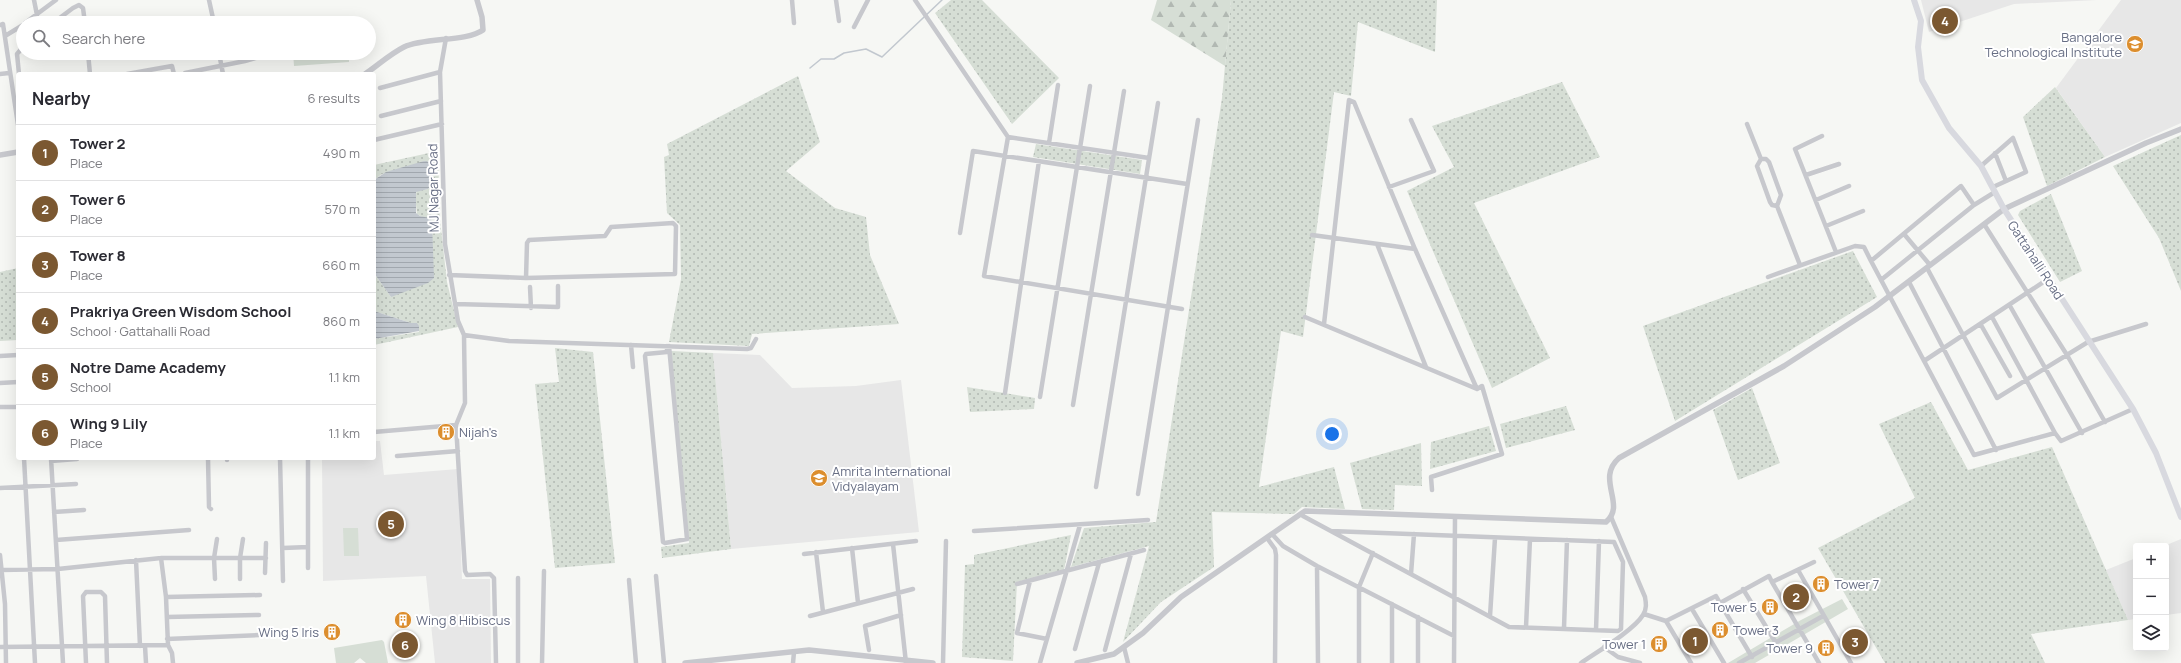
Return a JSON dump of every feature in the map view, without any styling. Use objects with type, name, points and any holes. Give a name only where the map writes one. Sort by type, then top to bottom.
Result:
[{"type":"main road","name":"Gattahalli Road","points":[[1914,0],[1921,22],[1918,54],[1922,80],[1949,128],[1981,166],[2004,209],[2088,342],[2133,409],[2156,453],[2181,517]]},
{"type":"street","points":[[34,0],[37,15],[56,0]]},
{"type":"street","points":[[209,0],[212,16]]},
{"type":"street","points":[[368,72],[404,47],[446,38],[477,34],[483,30],[482,17],[477,0]]},
{"type":"street","points":[[792,0],[794,22]]},
{"type":"street","points":[[836,0],[839,21]]},
{"type":"street","points":[[854,27],[868,0]]},
{"type":"street","points":[[915,0],[1008,137],[984,276],[1182,310]]},
{"type":"street","points":[[62,16],[80,5],[83,8],[84,16]]},
{"type":"street","points":[[0,25],[3,24],[16,113]]},
{"type":"street","points":[[5,36],[16,29]]},
{"type":"street","name":"MJ Nagar Road","points":[[446,38],[440,72],[444,244],[458,321],[464,335],[465,403],[456,425]]},
{"type":"street","points":[[18,60],[19,72]]},
{"type":"street","points":[[89,60],[90,72]]},
{"type":"street","points":[[220,60],[222,72]]},
{"type":"street","points":[[190,72],[245,60]]},
{"type":"street","points":[[138,72],[172,66],[174,72]]},
{"type":"street","points":[[380,88],[440,72]]},
{"type":"street","points":[[0,74],[9,73]]},
{"type":"street","points":[[1049,143],[1058,85]]},
{"type":"street","points":[[1040,397],[1090,86]]},
{"type":"street","points":[[1073,405],[1124,90]]},
{"type":"street","points":[[1324,324],[1349,100],[1354,102],[1415,249],[1476,389]]},
{"type":"street","points":[[381,116],[441,101]]},
{"type":"street","points":[[1096,487],[1158,103]]},
{"type":"street","points":[[1138,494],[1198,120]]},
{"type":"street","points":[[1389,187],[1434,171],[1411,120]]},
{"type":"street","points":[[376,140],[442,124]]},
{"type":"street","points":[[1747,124],[1761,159]]},
{"type":"street","points":[[1077,663],[1114,654],[1143,633],[1181,597],[1305,511],[1606,522],[1611,517],[1613,510],[1608,475],[1612,464],[1619,458],[1784,366],[1890,296],[2004,209],[2146,143],[2181,129]]},
{"type":"street","points":[[1822,136],[1795,149],[1836,252]]},
{"type":"street","points":[[1008,137],[1149,158]]},
{"type":"street","points":[[1881,280],[1994,189],[2006,181],[2026,172],[2013,138],[1981,166]]},
{"type":"street","points":[[960,233],[973,151],[1187,184]]},
{"type":"street","points":[[0,155],[16,152]]},
{"type":"street","points":[[1996,153],[2006,181]]},
{"type":"street","points":[[1761,159],[1766,159],[1769,162],[1781,194],[1778,206],[1800,265]]},
{"type":"street","points":[[1761,159],[1757,166],[1770,202],[1772,205],[1778,206]]},
{"type":"street","points":[[1004,393],[1039,161]]},
{"type":"street","points":[[1806,175],[1839,164]]},
{"type":"street","points":[[1816,200],[1849,186]]},
{"type":"street","points":[[1871,261],[1961,186],[1974,205]]},
{"type":"street","points":[[1826,226],[1863,212]]},
{"type":"street","points":[[449,275],[526,278],[676,274],[676,226],[673,223],[611,227],[605,236],[529,240],[527,243],[526,278]]},
{"type":"street","points":[[1984,224],[2067,355],[2105,422]]},
{"type":"street","points":[[1904,234],[1918,251],[1928,267],[1997,398],[2088,342],[2146,324]]},
{"type":"street","points":[[1312,235],[1415,249]]},
{"type":"street","points":[[1377,244],[1426,367]]},
{"type":"street","points":[[1768,277],[1836,252],[1861,245],[1890,296],[1974,456],[2055,432]]},
{"type":"street","points":[[1924,361],[2010,306],[2048,279]]},
{"type":"street","points":[[1909,282],[1996,450]]},
{"type":"street","points":[[455,304],[532,308],[558,307],[558,286]]},
{"type":"street","points":[[530,287],[532,308]]},
{"type":"street","points":[[2010,306],[2082,433]]},
{"type":"street","points":[[1305,317],[1476,389]]},
{"type":"street","points":[[1992,317],[2061,441],[2082,433],[2133,409]]},
{"type":"street","points":[[1981,325],[2010,376]]},
{"type":"street","points":[[464,335],[509,341],[747,349],[752,348],[756,339]]},
{"type":"street","points":[[631,345],[633,367]]},
{"type":"street","points":[[668,346],[687,539],[665,543],[663,542],[645,356],[646,354],[668,352]]},
{"type":"street","points":[[0,356],[16,355]]},
{"type":"street","points":[[0,383],[16,382]]},
{"type":"street","points":[[1432,490],[1431,477],[1502,454],[1482,386],[1476,389]]},
{"type":"street","points":[[0,407],[16,407]]},
{"type":"street","points":[[376,432],[456,425],[465,571],[468,575],[490,574],[494,578],[496,663]]},
{"type":"street","points":[[397,456],[458,451]]},
{"type":"street","points":[[24,460],[32,570],[36,663]]},
{"type":"street","points":[[51,460],[63,663]]},
{"type":"street","points":[[208,460],[209,507],[212,509]]},
{"type":"street","points":[[280,460],[283,581]]},
{"type":"street","points":[[308,460],[308,568]]},
{"type":"street","points":[[0,488],[76,484]]},
{"type":"street","points":[[54,512],[84,510]]},
{"type":"street","points":[[1303,516],[1509,627],[1618,631],[1621,629],[1623,562],[1614,542],[1331,531]]},
{"type":"street","points":[[1454,663],[1456,598],[1455,517]]},
{"type":"street","points":[[1581,663],[1631,627],[1644,614],[1646,604],[1645,597],[1611,517]]},
{"type":"street","points":[[974,531],[1148,520]]},
{"type":"street","points":[[1040,663],[1065,571],[1080,525]]},
{"type":"street","points":[[56,540],[189,530]]},
{"type":"street","points":[[1272,534],[1283,546],[1317,566],[1454,636]]},
{"type":"street","points":[[1412,574],[1414,534]]},
{"type":"street","points":[[1267,538],[1275,549],[1276,555],[1275,663]]},
{"type":"street","points":[[1490,616],[1495,538]]},
{"type":"street","points":[[215,578],[214,558],[217,539]]},
{"type":"street","points":[[240,579],[240,558],[243,539]]},
{"type":"street","points":[[1526,627],[1530,539]]},
{"type":"street","points":[[1564,628],[1567,540]]},
{"type":"street","points":[[804,554],[916,541]]},
{"type":"street","points":[[943,663],[946,541]]},
{"type":"street","points":[[1596,630],[1599,541]]},
{"type":"street","points":[[265,573],[266,543]]},
{"type":"street","points":[[893,544],[906,662]]},
{"type":"street","points":[[283,548],[308,547]]},
{"type":"street","points":[[852,548],[858,603]]},
{"type":"street","points":[[1017,584],[1144,550]]},
{"type":"street","points":[[816,552],[823,612]]},
{"type":"street","points":[[1360,663],[1359,587],[1373,553]]},
{"type":"street","points":[[1105,650],[1131,554]]},
{"type":"street","points":[[0,555],[6,663]]},
{"type":"street","points":[[1,570],[58,569],[161,558],[266,558]]},
{"type":"street","points":[[161,558],[166,596],[167,639],[174,663]]},
{"type":"street","points":[[136,560],[143,646],[146,663]]},
{"type":"street","points":[[1772,582],[1814,562]]},
{"type":"street","points":[[1075,649],[1099,563]]},
{"type":"street","points":[[1317,566],[1318,663]]},
{"type":"street","points":[[1798,570],[1851,663]]},
{"type":"street","points":[[542,663],[544,571]]},
{"type":"street","points":[[656,576],[664,663]]},
{"type":"street","points":[[1720,603],[1769,576],[1819,663]]},
{"type":"street","points":[[518,578],[518,663]]},
{"type":"street","points":[[629,580],[636,663]]},
{"type":"street","points":[[1030,581],[1017,633],[1047,639]]},
{"type":"street","points":[[810,616],[912,588]]},
{"type":"street","points":[[1743,589],[1776,643]]},
{"type":"street","points":[[86,663],[84,647],[83,596],[86,592],[101,592],[105,596],[107,663]]},
{"type":"street","points":[[166,596],[260,595]]},
{"type":"street","points":[[1644,614],[1649,617],[1666,621],[1716,596],[1752,656]]},
{"type":"street","points":[[1392,604],[1392,663]]},
{"type":"street","points":[[1692,609],[1724,663]]},
{"type":"street","points":[[167,617],[259,615]]},
{"type":"street","points":[[869,650],[865,626],[901,615]]},
{"type":"street","points":[[1738,663],[1823,616]]},
{"type":"street","points":[[1418,617],[1418,663]]},
{"type":"street","points":[[1666,621],[1691,663]]},
{"type":"street","points":[[167,639],[259,635]]},
{"type":"street","points":[[0,647],[168,645]]},
{"type":"street","points":[[1124,647],[1128,663]]},
{"type":"street","points":[[1604,647],[1615,654],[1640,663]]},
{"type":"street","points":[[685,663],[816,651],[906,662],[933,663]]},
{"type":"street","points":[[793,663],[794,652]]},
{"type":"shaded area","points":[[1921,0],[2097,0],[2014,4],[1929,32]]},
{"type":"shaded area","name":"Bangalore Technological Institute","points":[[2121,0],[2181,0],[2181,123],[2105,157],[2056,88]]},
{"type":"shaded area","points":[[424,161],[431,162],[434,167],[432,185],[428,189],[416,192],[416,213],[420,216],[430,218],[432,221],[434,278],[428,283],[391,297],[376,276],[376,179],[386,172]]},
{"type":"shaded area","points":[[376,312],[411,323],[417,323],[419,326],[419,331],[376,339]]},
{"type":"shaded area","name":"Amrita International Vidyalayam","points":[[713,353],[760,355],[792,388],[856,386],[901,380],[919,532],[731,549]]},
{"type":"shaded area","points":[[376,441],[380,441],[384,475],[458,469],[462,579],[490,579],[491,663],[435,663],[426,576],[323,581],[322,460],[376,460]]},
{"type":"shaded area","points":[[2181,539],[2181,613],[2169,615],[2169,579],[2169,544]]},
{"type":"shaded area","points":[[2133,559],[2133,619],[2128,620],[2106,570]]},
{"type":"green space","points":[[951,0],[982,0],[1059,78],[1012,124],[935,13]]},
{"type":"green space","points":[[1157,0],[1231,0],[1225,66],[1151,20]]},
{"type":"green space","points":[[1231,0],[1437,0],[1435,52],[1358,22],[1351,96],[1334,92],[1303,337],[1281,331],[1259,487],[1334,467],[1345,509],[1302,507],[1294,514],[1212,512],[1214,567],[1161,602],[1123,642],[1149,546],[1071,567],[1084,528],[1156,522],[1222,98]]},
{"type":"green space","points":[[294,60],[349,60],[349,62],[294,66]]},
{"type":"green space","points":[[798,76],[820,142],[786,171],[835,208],[866,217],[870,255],[899,324],[752,334],[749,346],[669,342],[681,279],[680,225],[667,213],[664,157],[669,155],[667,144]]},
{"type":"green space","points":[[1562,82],[1600,157],[1474,203],[1550,358],[1492,388],[1407,191],[1454,167],[1432,126]]},
{"type":"green space","points":[[2055,87],[2105,157],[2047,186],[2023,117]]},
{"type":"green space","points":[[2181,135],[2181,291],[2159,238],[2113,166]]},
{"type":"green space","points":[[1036,144],[1142,160],[1140,174],[1033,157]]},
{"type":"green space","points":[[438,151],[440,220],[447,282],[458,327],[376,345],[376,339],[419,332],[417,323],[411,323],[376,312],[376,276],[391,297],[432,221],[430,218],[422,217],[417,214],[415,195],[417,191],[428,189],[432,185],[434,167],[433,165],[382,174],[376,178],[376,165]]},
{"type":"green space","points":[[2051,194],[2082,271],[2060,282],[2018,215],[2020,211]]},
{"type":"green space","points":[[1853,251],[1877,297],[1675,421],[1643,326]]},
{"type":"green space","points":[[16,268],[16,340],[0,341],[0,272]]},
{"type":"green space","points":[[555,348],[593,352],[615,563],[555,568],[535,384],[559,382]]},
{"type":"green space","points":[[671,351],[713,353],[731,549],[662,558],[661,547],[689,543]]},
{"type":"green space","points":[[967,387],[1035,398],[1034,409],[970,412]]},
{"type":"green space","points":[[1752,388],[1780,463],[1738,480],[1713,410]]},
{"type":"green space","points":[[1931,402],[1968,470],[2052,447],[2128,620],[2031,634],[2045,663],[1885,663],[1818,548],[1915,498],[1879,424]]},
{"type":"green space","points":[[1566,406],[1575,430],[1506,448],[1500,424]]},
{"type":"green space","points":[[1489,426],[1496,451],[1430,469],[1431,442]]},
{"type":"green space","points":[[1421,443],[1422,486],[1395,485],[1394,510],[1362,509],[1350,463]]},
{"type":"green space","points":[[343,528],[358,528],[359,556],[344,556]]},
{"type":"green space","points":[[1071,535],[1064,570],[1017,582],[1013,661],[962,657],[965,565],[974,564],[974,555]]},
{"type":"green space","points":[[1842,599],[1848,609],[1755,663],[1728,663],[1801,620]]},
{"type":"green space","points":[[382,640],[384,642],[388,663],[366,663],[360,658],[354,663],[336,663],[334,648]]},
{"type":"waterway","points":[[810,68],[821,59],[834,59],[844,53],[866,49],[882,57],[942,0]]},
{"type":"place","name":"Prakriya Green Wisdom School","points":[[1945,21]]},
{"type":"place","name":"Bangalore Technological Institute","points":[[2135,44]]},
{"type":"place","name":"Nijah's","points":[[446,432]]},
{"type":"place","name":"Amrita International Vidyalayam","points":[[819,478]]},
{"type":"place","name":"Notre Dame Academy","points":[[391,524]]},
{"type":"place","name":"Tower 7","points":[[1821,584]]},
{"type":"place","name":"Tower 6","points":[[1796,597]]},
{"type":"place","name":"Tower 5","points":[[1770,607]]},
{"type":"place","name":"Wing 8 Hibiscus","points":[[403,620]]},
{"type":"place","name":"Tower 3","points":[[1720,630]]},
{"type":"place","name":"Wing 5 Iris","points":[[332,632]]},
{"type":"place","name":"Tower 2","points":[[1695,641]]},
{"type":"place","name":"Tower 8","points":[[1855,642]]},
{"type":"place","name":"Tower 1","points":[[1659,644]]},
{"type":"place","name":"Wing 9 Lily","points":[[405,645]]},
{"type":"place","name":"Tower 9","points":[[1826,648]]}]
